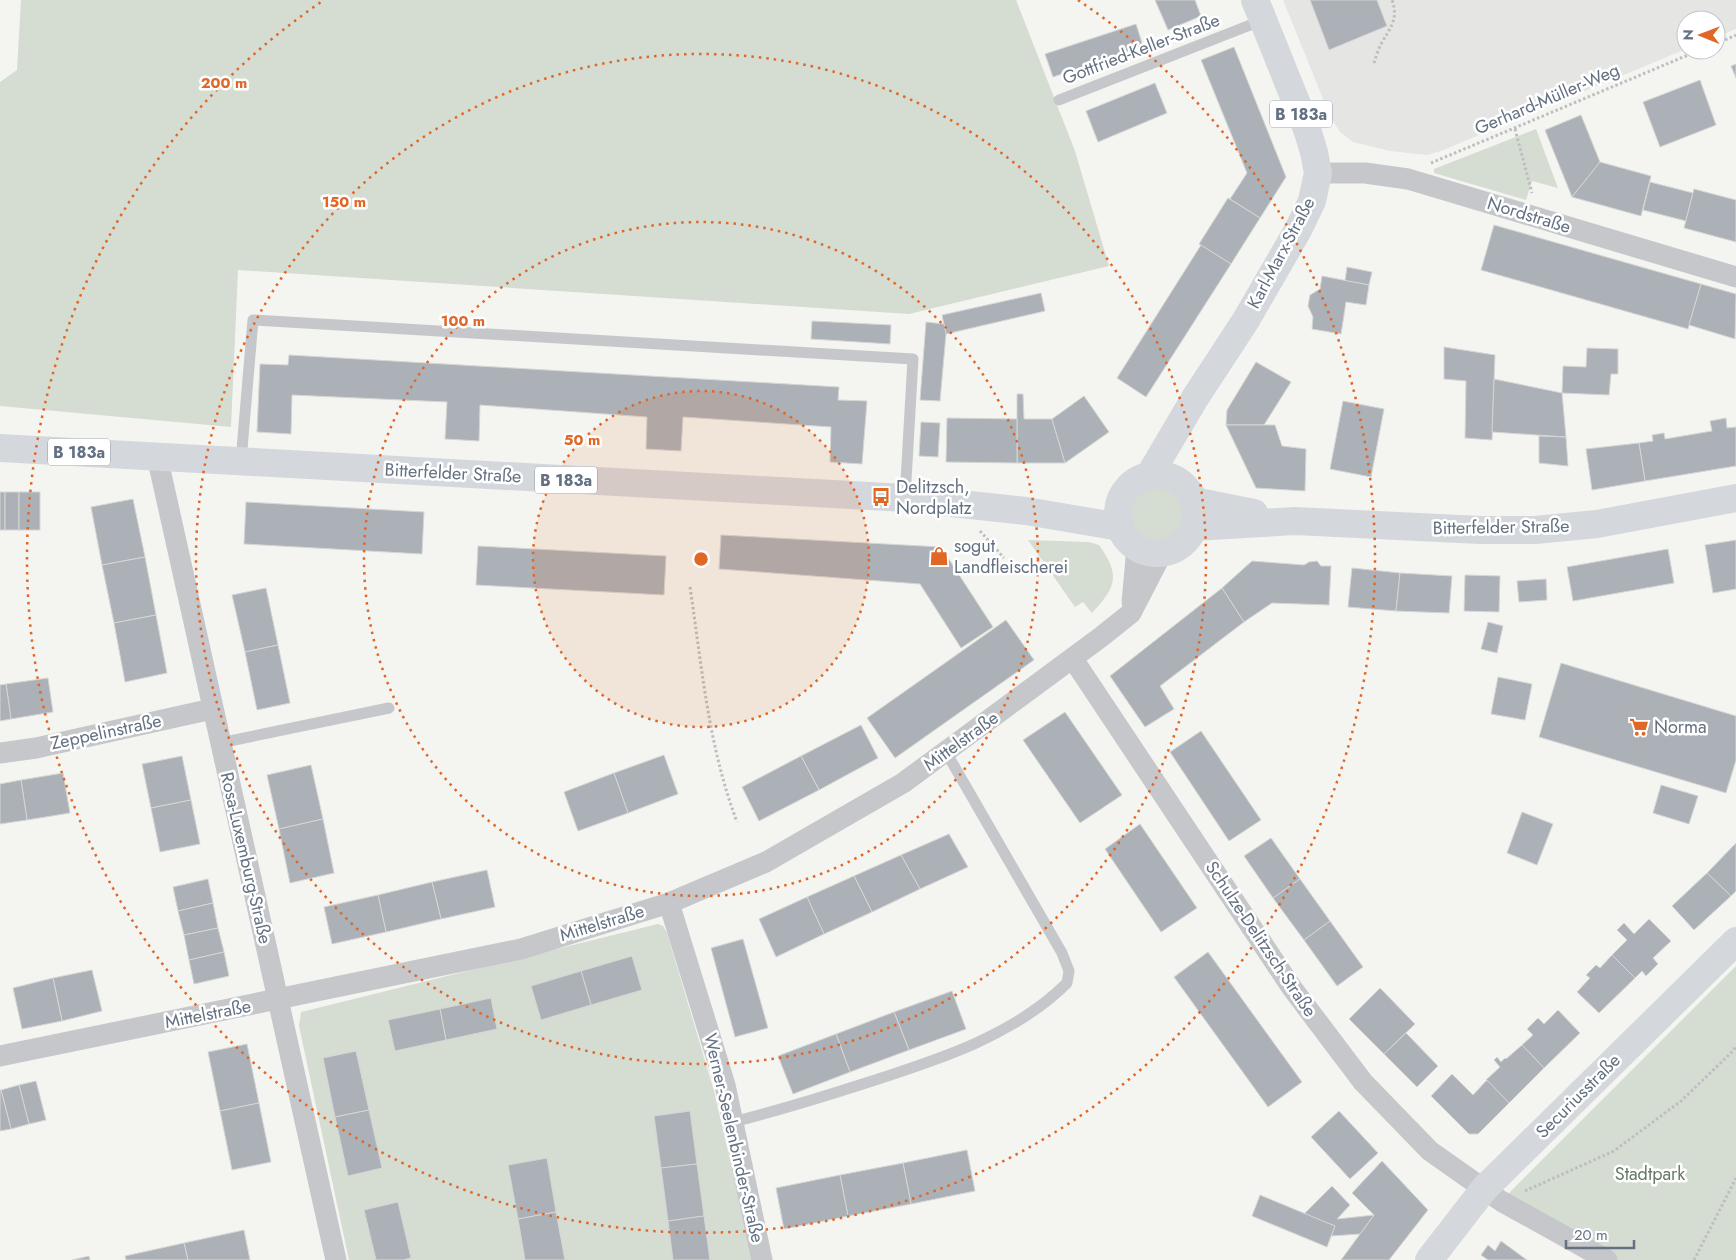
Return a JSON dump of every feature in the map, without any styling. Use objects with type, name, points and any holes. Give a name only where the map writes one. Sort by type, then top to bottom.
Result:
[{"type":"main road","name":"Karl-Marx-Straße","points":[[1162,477],[1187,410],[1246,320],[1298,230],[1312,201],[1318,173],[1307,128],[1259,10]]},
{"type":"main road","name":"Bitterfelder Straße","points":[[0,448],[905,498],[1026,511],[1120,515]]},
{"type":"main road","points":[[1162,477],[1185,486],[1194,514],[1184,543],[1174,550],[1150,550],[1127,539],[1120,515],[1124,494],[1131,486],[1139,479],[1162,477]]},
{"type":"main road","name":"Bitterfelder Straße","points":[[1194,514],[1480,530],[1535,530],[1597,524],[1736,498]]},
{"type":"main road","name":"Securiusstraße","points":[[1429,1260],[1736,941]]},
{"type":"street","name":"Nordstraße","points":[[1318,173],[1366,173],[1408,179],[1736,277]]},
{"type":"street","name":"Rosa-Luxemburg-Straße","points":[[157,456],[336,1260]]},
{"type":"street","name":"Mittelstraße","points":[[0,1056],[521,949],[669,903],[766,862],[903,783],[1073,659],[1131,613],[1150,550]]},
{"type":"street","name":"Schulze-Delitzsch-Straße","points":[[1073,659],[1292,988],[1363,1082],[1430,1151],[1492,1195],[1606,1260]]},
{"type":"street","name":"Zeppelinstraße","points":[[0,753],[36,748],[212,709]]},
{"type":"street","name":"Werner-Seelenbinder-Straße","points":[[669,903],[716,1051],[762,1260]]},
{"type":"lane","name":"Gottfried-Keller-Straße","points":[[1059,100],[1259,10]]},
{"type":"lane","points":[[241,461],[253,320],[263,320],[913,359],[905,498]]},
{"type":"lane","points":[[220,743],[389,708]]},
{"type":"lane","points":[[733,1122],[788,1108],[942,1058],[1008,1026],[1037,1008],[1067,983],[1069,970],[1062,953],[946,752]]},
{"type":"path","points":[[1374,63],[1381,45],[1394,23],[1392,0]]},
{"type":"path","name":"Gerhard-Müller-Weg","points":[[1408,179],[1431,162],[1676,60]]},
{"type":"path","points":[[1515,129],[1533,197]]},
{"type":"path","points":[[690,586],[707,713],[725,789],[738,822]]},
{"type":"path","points":[[1492,1195],[1614,1151],[1681,1101],[1734,1050],[1736,1045]]},
{"type":"path","points":[[1694,1260],[1736,1178]]},
{"type":"shaded area","points":[[1283,0],[1736,0],[1736,29],[1726,33],[1726,10],[1676,10],[1676,53],[1441,151],[1427,155],[1390,151],[1353,142],[1340,132],[1330,116]]},
{"type":"green space","points":[[21,0],[1016,0],[1075,151],[1109,266],[909,314],[238,270],[231,427],[0,406],[0,82],[17,70]]},
{"type":"green space","points":[[1536,129],[1558,188],[1532,181],[1526,200],[1434,173],[1434,169]]},
{"type":"green space","points":[[1157,486],[1167,488],[1176,494],[1182,503],[1184,513],[1182,523],[1176,532],[1167,538],[1157,540],[1147,538],[1138,532],[1132,523],[1130,513],[1132,503],[1138,494],[1147,488]]},
{"type":"green space","points":[[1028,540],[1089,542],[1099,545],[1111,565],[1113,581],[1106,596],[1092,613],[1083,602],[1075,607]]},
{"type":"green space","points":[[658,924],[663,926],[667,933],[714,1091],[753,1260],[349,1260],[299,1026],[301,1012]]},
{"type":"green space","name":"Stadtpark","points":[[1736,966],[1736,1260],[1607,1260],[1501,1201]]},
{"type":"building","points":[[1155,0],[1195,0],[1201,16],[1168,30]]},
{"type":"building","points":[[1310,0],[1377,0],[1387,26],[1329,50]]},
{"type":"building","points":[[1136,24],[1143,46],[1053,77],[1045,54]]},
{"type":"building","points":[[1234,47],[1286,177],[1260,218],[1230,199],[1247,173],[1201,60]]},
{"type":"building","points":[[1736,64],[1736,78],[1731,66]]},
{"type":"building","points":[[1700,80],[1716,125],[1660,147],[1643,102]]},
{"type":"building","points":[[1155,83],[1167,113],[1098,142],[1086,111]]},
{"type":"building","points":[[1581,115],[1600,162],[1572,197],[1545,130]]},
{"type":"building","points":[[1600,162],[1651,176],[1641,216],[1572,197]]},
{"type":"building","points":[[1650,182],[1693,193],[1686,221],[1643,210]]},
{"type":"building","points":[[1694,189],[1736,200],[1736,242],[1684,228]]},
{"type":"building","points":[[1228,198],[1260,218],[1231,264],[1199,244]]},
{"type":"building","points":[[1494,225],[1701,284],[1688,329],[1481,270]]},
{"type":"building","points":[[1201,245],[1231,264],[1146,397],[1117,378]]},
{"type":"building","points":[[1347,267],[1372,272],[1369,285],[1345,281]]},
{"type":"building","points":[[1322,276],[1369,285],[1366,305],[1346,302],[1341,334],[1312,329],[1313,317],[1308,306],[1310,295],[1320,289]]},
{"type":"building","points":[[1701,284],[1736,294],[1735,339],[1689,325]]},
{"type":"building","points":[[1041,293],[1045,311],[946,334],[942,315]]},
{"type":"building","points":[[812,321],[891,325],[890,344],[811,339]]},
{"type":"building","points":[[926,322],[944,324],[946,334],[940,401],[920,400]]},
{"type":"building","points":[[1444,347],[1495,355],[1492,440],[1465,438],[1466,381],[1444,379]]},
{"type":"building","points":[[1587,348],[1618,349],[1618,374],[1611,374],[1609,395],[1562,393],[1563,366],[1586,367]]},
{"type":"building","points":[[289,355],[839,387],[838,400],[867,401],[862,464],[830,462],[831,427],[683,417],[681,451],[646,449],[647,417],[480,405],[479,441],[445,439],[447,402],[292,395],[291,434],[257,432],[260,364],[288,365]]},
{"type":"building","points":[[1256,362],[1291,382],[1264,425],[1226,425],[1227,410]]},
{"type":"building","points":[[1494,379],[1562,393],[1566,437],[1492,432]]},
{"type":"building","points":[[1017,394],[1023,394],[1024,419],[1052,419],[1065,463],[1017,463]]},
{"type":"building","points":[[1084,396],[1109,432],[1065,463],[1052,419]]},
{"type":"building","points":[[1343,401],[1384,409],[1371,477],[1330,469]]},
{"type":"building","points":[[947,418],[1017,419],[1017,463],[946,462]]},
{"type":"building","points":[[1726,418],[1727,428],[1736,427],[1736,466],[1645,481],[1639,443],[1653,441],[1652,435],[1664,433],[1665,439],[1712,431],[1710,421]]},
{"type":"building","points":[[921,422],[940,423],[938,457],[919,456]]},
{"type":"building","points":[[1226,425],[1275,425],[1282,446],[1306,449],[1305,491],[1256,488]]},
{"type":"building","points":[[1539,436],[1566,437],[1568,466],[1539,463]]},
{"type":"building","points":[[1639,443],[1645,481],[1592,490],[1586,449]]},
{"type":"building","points":[[0,492],[5,492],[5,530],[0,530]]},
{"type":"building","points":[[5,492],[19,492],[19,530],[5,530]]},
{"type":"building","points":[[19,492],[40,492],[40,530],[19,530]]},
{"type":"building","points":[[133,499],[145,557],[102,565],[91,507]]},
{"type":"building","points":[[246,502],[424,512],[422,554],[244,544]]},
{"type":"building","points":[[721,535],[941,547],[993,627],[961,648],[920,584],[719,569]]},
{"type":"building","points":[[1736,540],[1736,589],[1713,593],[1705,545]]},
{"type":"building","points":[[478,546],[666,556],[664,595],[476,585]]},
{"type":"building","points":[[1668,549],[1674,583],[1573,601],[1567,567]]},
{"type":"building","points":[[145,557],[156,615],[114,623],[102,565]]},
{"type":"building","points":[[1252,561],[1304,565],[1317,561],[1321,566],[1331,566],[1329,605],[1272,603],[1244,622],[1222,588]]},
{"type":"building","points":[[1352,568],[1400,573],[1396,611],[1348,607]]},
{"type":"building","points":[[1400,573],[1452,576],[1449,613],[1396,611]]},
{"type":"building","points":[[1465,575],[1500,576],[1499,612],[1464,611]]},
{"type":"building","points":[[1546,579],[1547,600],[1519,602],[1517,581]]},
{"type":"building","points":[[266,588],[278,645],[245,652],[232,595]]},
{"type":"building","points":[[1222,588],[1244,622],[1160,686],[1174,709],[1145,727],[1110,676]]},
{"type":"building","points":[[156,615],[167,673],[125,682],[114,623]]},
{"type":"building","points":[[1006,620],[1034,660],[895,758],[867,718]]},
{"type":"building","points":[[1488,622],[1503,626],[1497,653],[1481,649]]},
{"type":"building","points":[[278,645],[290,703],[257,710],[245,652]]},
{"type":"building","name":"Norma","points":[[1561,663],[1736,716],[1736,760],[1726,793],[1539,737]]},
{"type":"building","points":[[1498,677],[1532,684],[1525,720],[1491,714]]},
{"type":"building","points":[[48,678],[53,712],[11,719],[6,684]]},
{"type":"building","points":[[6,684],[11,719],[0,721],[0,685]]},
{"type":"building","points":[[1065,712],[1122,795],[1080,823],[1023,740]]},
{"type":"building","points":[[861,725],[878,758],[819,790],[801,756]]},
{"type":"building","points":[[1201,731],[1261,820],[1229,841],[1170,752]]},
{"type":"building","points":[[664,755],[678,794],[628,813],[614,773]]},
{"type":"building","points":[[182,756],[191,800],[151,808],[142,764]]},
{"type":"building","points":[[801,756],[819,790],[759,821],[742,787]]},
{"type":"building","points":[[311,765],[323,819],[279,829],[267,775]]},
{"type":"building","points":[[63,773],[70,813],[27,820],[21,780]]},
{"type":"building","points":[[614,773],[628,813],[578,831],[564,792]]},
{"type":"building","points":[[21,780],[27,820],[0,824],[0,784]]},
{"type":"building","points":[[1661,785],[1698,796],[1689,824],[1653,813]]},
{"type":"building","points":[[191,800],[200,844],[160,852],[151,808]]},
{"type":"building","points":[[1522,812],[1553,824],[1537,865],[1507,853]]},
{"type":"building","points":[[323,819],[334,873],[290,883],[279,829]]},
{"type":"building","points":[[1140,824],[1197,908],[1161,932],[1105,849]]},
{"type":"building","points":[[949,834],[968,867],[920,889],[901,855]]},
{"type":"building","points":[[1271,838],[1300,879],[1273,898],[1244,856]]},
{"type":"building","points":[[1736,843],[1736,891],[1731,896],[1707,873]]},
{"type":"building","points":[[901,855],[920,889],[872,912],[854,876]]},
{"type":"building","points":[[487,870],[495,907],[441,919],[432,882]]},
{"type":"building","points":[[1707,873],[1731,896],[1694,930],[1672,906]]},
{"type":"building","points":[[854,876],[872,912],[824,934],[807,897]]},
{"type":"building","points":[[208,879],[213,903],[178,911],[173,887]]},
{"type":"building","points":[[1300,879],[1330,921],[1304,940],[1273,898]]},
{"type":"building","points":[[432,882],[441,919],[386,932],[378,895]]},
{"type":"building","points":[[378,895],[386,932],[332,944],[324,907]]},
{"type":"building","points":[[807,897],[824,934],[776,957],[759,919]]},
{"type":"building","points":[[213,903],[218,928],[184,935],[178,911]]},
{"type":"building","points":[[1649,919],[1671,941],[1653,958],[1658,964],[1646,976],[1642,971],[1635,978],[1612,955],[1627,940],[1617,930],[1624,923],[1634,934]]},
{"type":"building","points":[[1330,921],[1363,967],[1337,986],[1304,940]]},
{"type":"building","points":[[218,928],[224,952],[189,960],[184,935]]},
{"type":"building","points":[[743,939],[768,1028],[735,1037],[711,948]]},
{"type":"building","points":[[224,952],[229,976],[194,984],[189,960]]},
{"type":"building","points":[[1208,952],[1302,1082],[1268,1107],[1174,977]]},
{"type":"building","points":[[1612,955],[1635,978],[1599,1013],[1577,992],[1590,978],[1586,975],[1596,965],[1600,968]]},
{"type":"building","points":[[632,956],[642,990],[591,1005],[581,971]]},
{"type":"building","points":[[92,970],[102,1011],[62,1021],[53,978]]},
{"type":"building","points":[[581,971],[591,1005],[541,1020],[531,986]]},
{"type":"building","points":[[53,978],[62,1021],[22,1029],[13,988]]},
{"type":"building","points":[[1380,988],[1415,1024],[1384,1054],[1349,1019]]},
{"type":"building","points":[[952,991],[966,1029],[909,1050],[894,1012]]},
{"type":"building","points":[[491,998],[497,1029],[446,1040],[440,1009]]},
{"type":"building","points":[[440,1009],[446,1040],[395,1051],[388,1020]]},
{"type":"building","points":[[1558,1010],[1580,1033],[1544,1068],[1522,1045],[1533,1035],[1527,1029],[1538,1018],[1544,1024]]},
{"type":"building","points":[[894,1012],[909,1050],[850,1072],[836,1034]]},
{"type":"building","points":[[1406,1033],[1438,1066],[1417,1087],[1384,1054]]},
{"type":"building","points":[[836,1034],[850,1072],[793,1094],[778,1056]]},
{"type":"building","points":[[247,1044],[259,1103],[220,1111],[208,1052]]},
{"type":"building","points":[[1522,1045],[1544,1068],[1509,1103],[1486,1080],[1500,1067],[1494,1060],[1497,1057],[1501,1062]]},
{"type":"building","points":[[356,1051],[369,1110],[335,1117],[323,1058]]},
{"type":"building","points":[[1452,1074],[1473,1095],[1487,1080],[1509,1103],[1478,1134],[1469,1134],[1431,1096]]},
{"type":"building","points":[[36,1081],[46,1120],[29,1124],[19,1085]]},
{"type":"building","points":[[19,1085],[29,1124],[11,1129],[1,1090]]},
{"type":"building","points":[[0,1090],[11,1129],[0,1131]]},
{"type":"building","points":[[259,1103],[271,1162],[232,1170],[220,1111]]},
{"type":"building","points":[[369,1110],[382,1168],[348,1176],[335,1117]]},
{"type":"building","points":[[690,1111],[697,1164],[661,1168],[654,1116]]},
{"type":"building","points":[[1339,1111],[1378,1153],[1350,1179],[1311,1137]]},
{"type":"building","points":[[967,1150],[975,1191],[911,1204],[903,1163]]},
{"type":"building","points":[[547,1158],[556,1212],[518,1219],[508,1165]]},
{"type":"building","points":[[1382,1161],[1428,1210],[1389,1260],[1341,1260],[1374,1215],[1352,1193]]},
{"type":"building","points":[[903,1163],[911,1204],[848,1216],[840,1175]]},
{"type":"building","points":[[697,1164],[704,1216],[668,1221],[661,1168]]},
{"type":"building","points":[[840,1175],[848,1216],[784,1229],[776,1188]]},
{"type":"building","points":[[1332,1186],[1350,1205],[1337,1219],[1374,1215],[1360,1234],[1331,1236],[1335,1226],[1304,1214]]},
{"type":"building","points":[[1260,1195],[1335,1226],[1327,1247],[1252,1216]]},
{"type":"building","points":[[398,1202],[411,1258],[403,1260],[376,1260],[364,1210]]},
{"type":"building","points":[[556,1212],[565,1260],[525,1260],[518,1219]]},
{"type":"building","points":[[704,1216],[710,1260],[673,1260],[668,1221]]},
{"type":"building","points":[[244,1230],[250,1260],[188,1260],[184,1243]]},
{"type":"building","points":[[1501,1241],[1527,1260],[1488,1260],[1481,1255],[1488,1245],[1495,1251]]},
{"type":"building","points":[[184,1243],[188,1260],[126,1260],[125,1256]]},
{"type":"building","points":[[89,1256],[90,1260],[72,1260]]},
{"type":"place","name":"Delitzsch, Nordplatz","points":[[881,497]]},
{"type":"place","name":"sogut Landfleischerei","points":[[939,556]]},
{"type":"place","name":"Norma","points":[[1639,727]]}]
